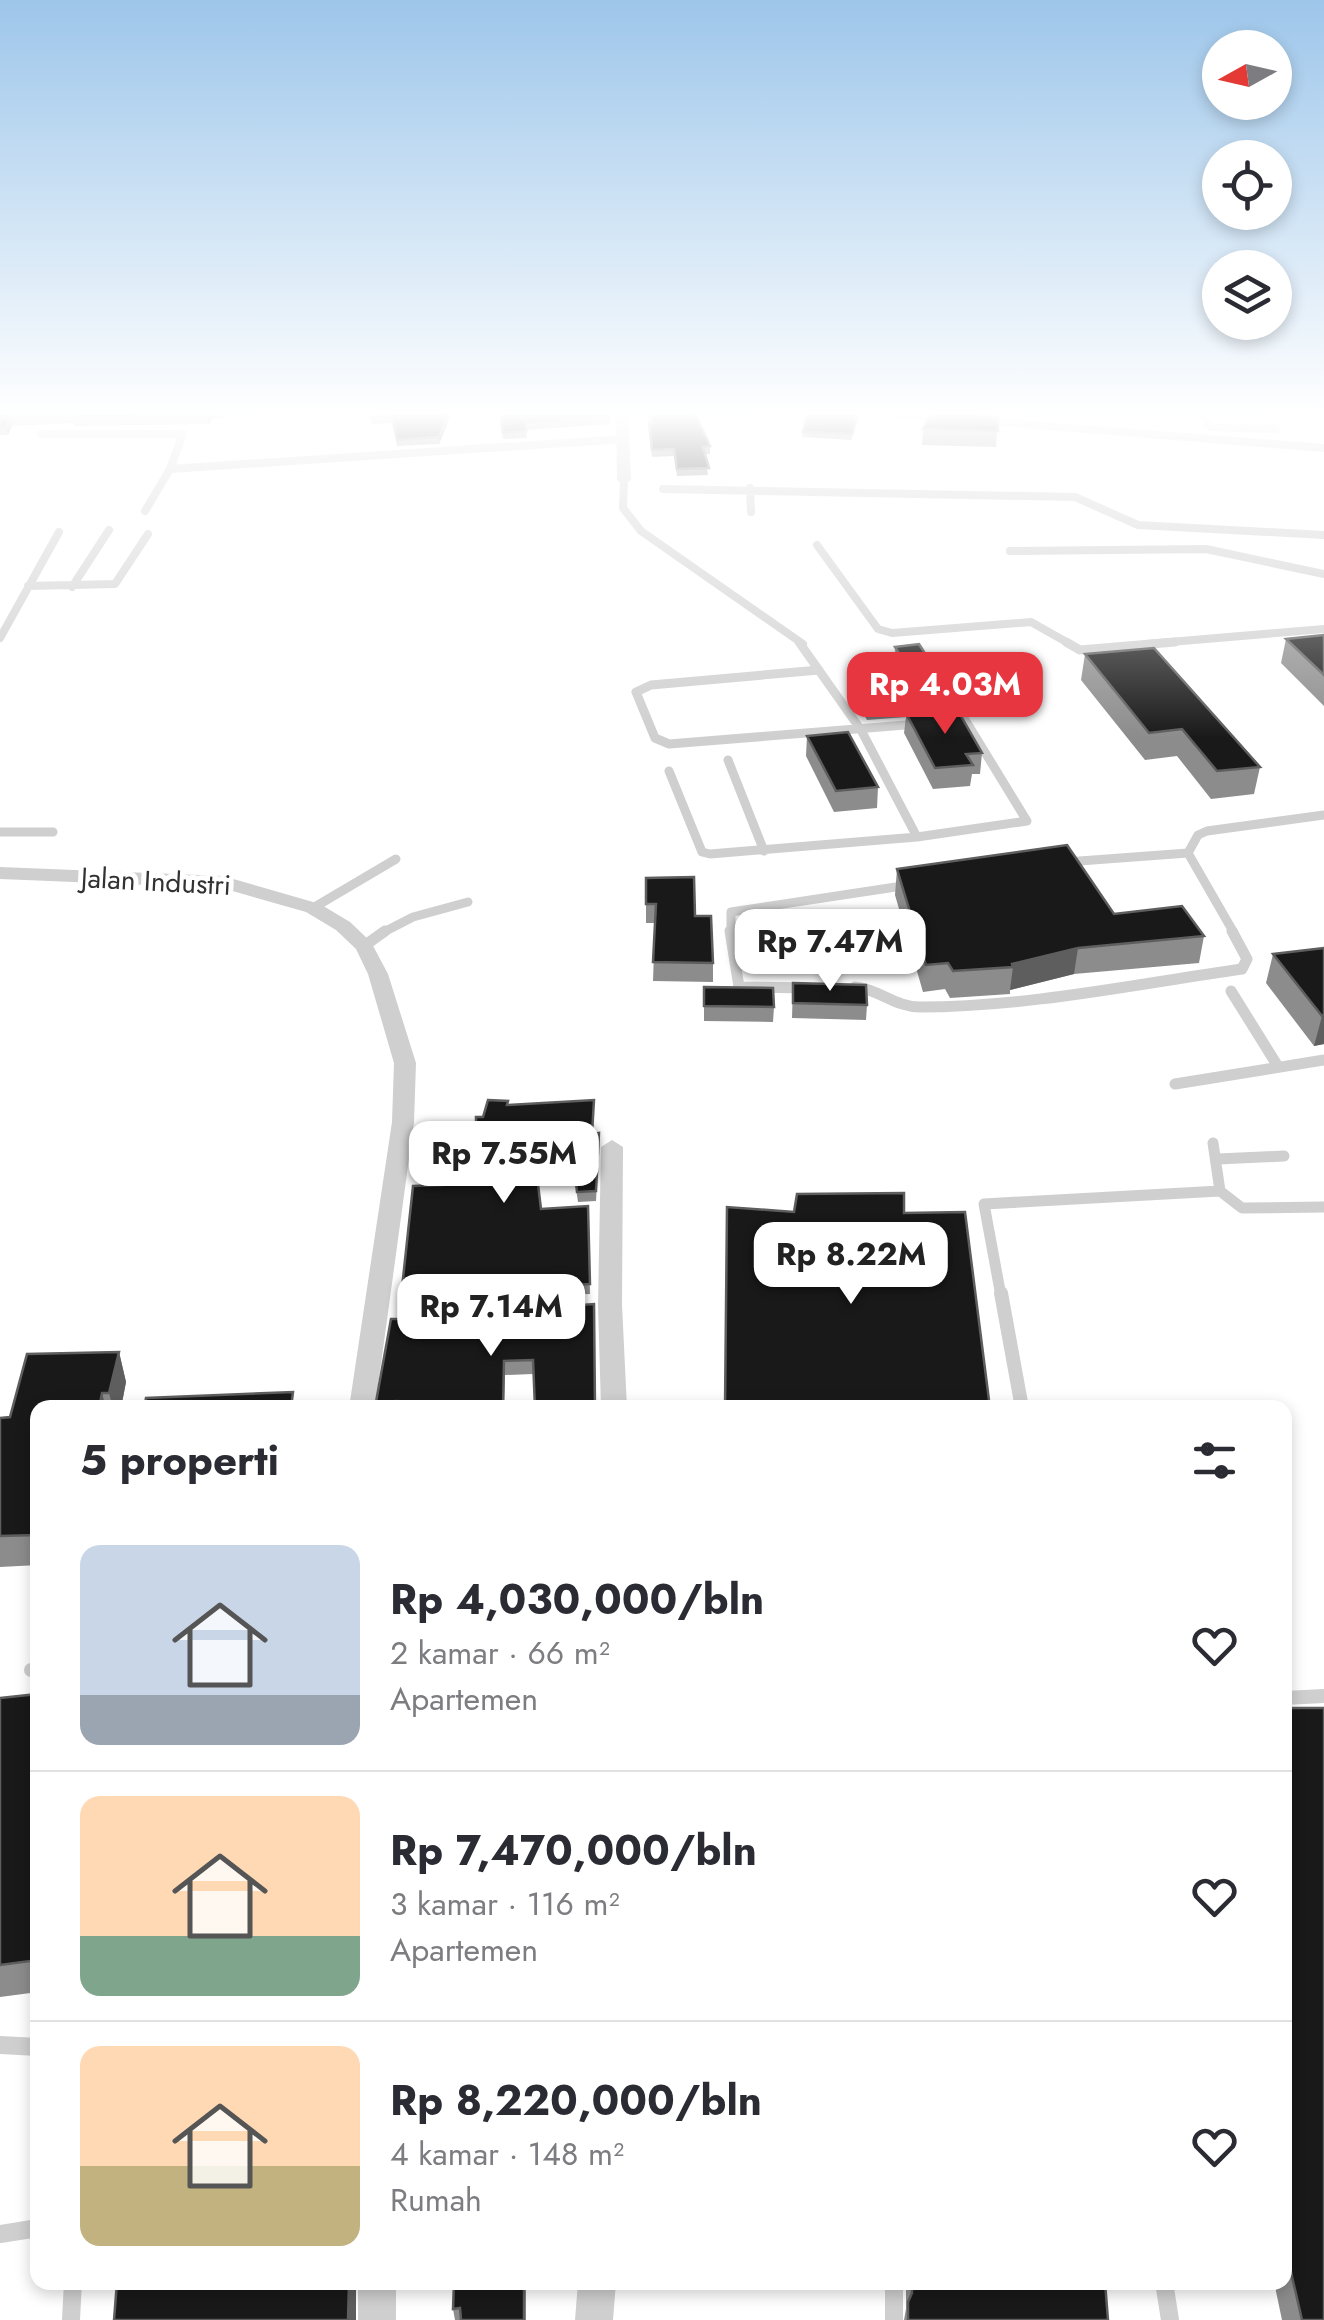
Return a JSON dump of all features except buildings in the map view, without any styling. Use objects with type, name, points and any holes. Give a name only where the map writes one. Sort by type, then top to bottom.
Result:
[{"type":"street","name":"Jalan Industri","points":[[0,873],[222,882],[313,908],[344,926],[364,946],[378,974],[405,1063],[403,1122],[363,1400]]},
{"type":"street","points":[[612,1147],[601,1305],[613,1400]]},
{"type":"street","points":[[372,1320],[408,1320]]},
{"type":"street","points":[[377,2290],[377,2320]]},
{"type":"street","points":[[594,2320],[596,2290]]},
{"type":"lane","points":[[633,521],[804,644],[861,730],[917,837]]},
{"type":"lane","points":[[1126,521],[1324,535]]},
{"type":"lane","points":[[72,587],[109,530]]},
{"type":"lane","points":[[0,638],[59,532]]},
{"type":"lane","points":[[28,586],[115,584],[148,534]]},
{"type":"lane","points":[[817,545],[878,629],[892,633],[1030,622],[1080,650],[1324,630]]},
{"type":"lane","points":[[1010,551],[1206,549],[1324,574]]},
{"type":"lane","points":[[0,617],[12,618]]},
{"type":"lane","points":[[669,770],[702,852],[764,851],[917,837],[1027,821],[934,669]]},
{"type":"lane","points":[[820,670],[651,685],[636,692],[655,738],[669,744],[932,723]]},
{"type":"lane","points":[[950,722],[967,720]]},
{"type":"lane","points":[[728,760],[764,851]]},
{"type":"lane","points":[[1188,852],[1198,835],[1208,832],[1324,815]]},
{"type":"lane","points":[[0,832],[54,832]]},
{"type":"lane","points":[[1050,865],[1188,852]]},
{"type":"lane","points":[[841,987],[876,989],[900,1004],[918,1006],[1026,1000],[1242,969],[1247,959],[1244,951],[1188,852]]},
{"type":"lane","points":[[313,908],[396,859]]},
{"type":"lane","points":[[821,988],[742,990],[735,975],[730,912],[924,883]]},
{"type":"lane","points":[[364,946],[381,932],[417,914],[468,902]]},
{"type":"lane","points":[[1231,991],[1278,1065]]},
{"type":"lane","points":[[1175,1084],[1324,1060]]},
{"type":"lane","points":[[1213,1143],[1220,1191]]},
{"type":"lane","points":[[1218,1160],[1284,1156]]},
{"type":"lane","points":[[1021,1400],[984,1204],[1220,1191],[1242,1208],[1324,1207]]},
{"type":"lane","points":[[1292,1698],[1324,1696]]},
{"type":"lane","points":[[0,2045],[30,2047]]},
{"type":"lane","points":[[0,2234],[30,2229]]},
{"type":"lane","points":[[71,2320],[73,2290]]},
{"type":"lane","points":[[894,2290],[894,2320]]},
{"type":"lane","points":[[1165,2290],[1170,2320]]}]
